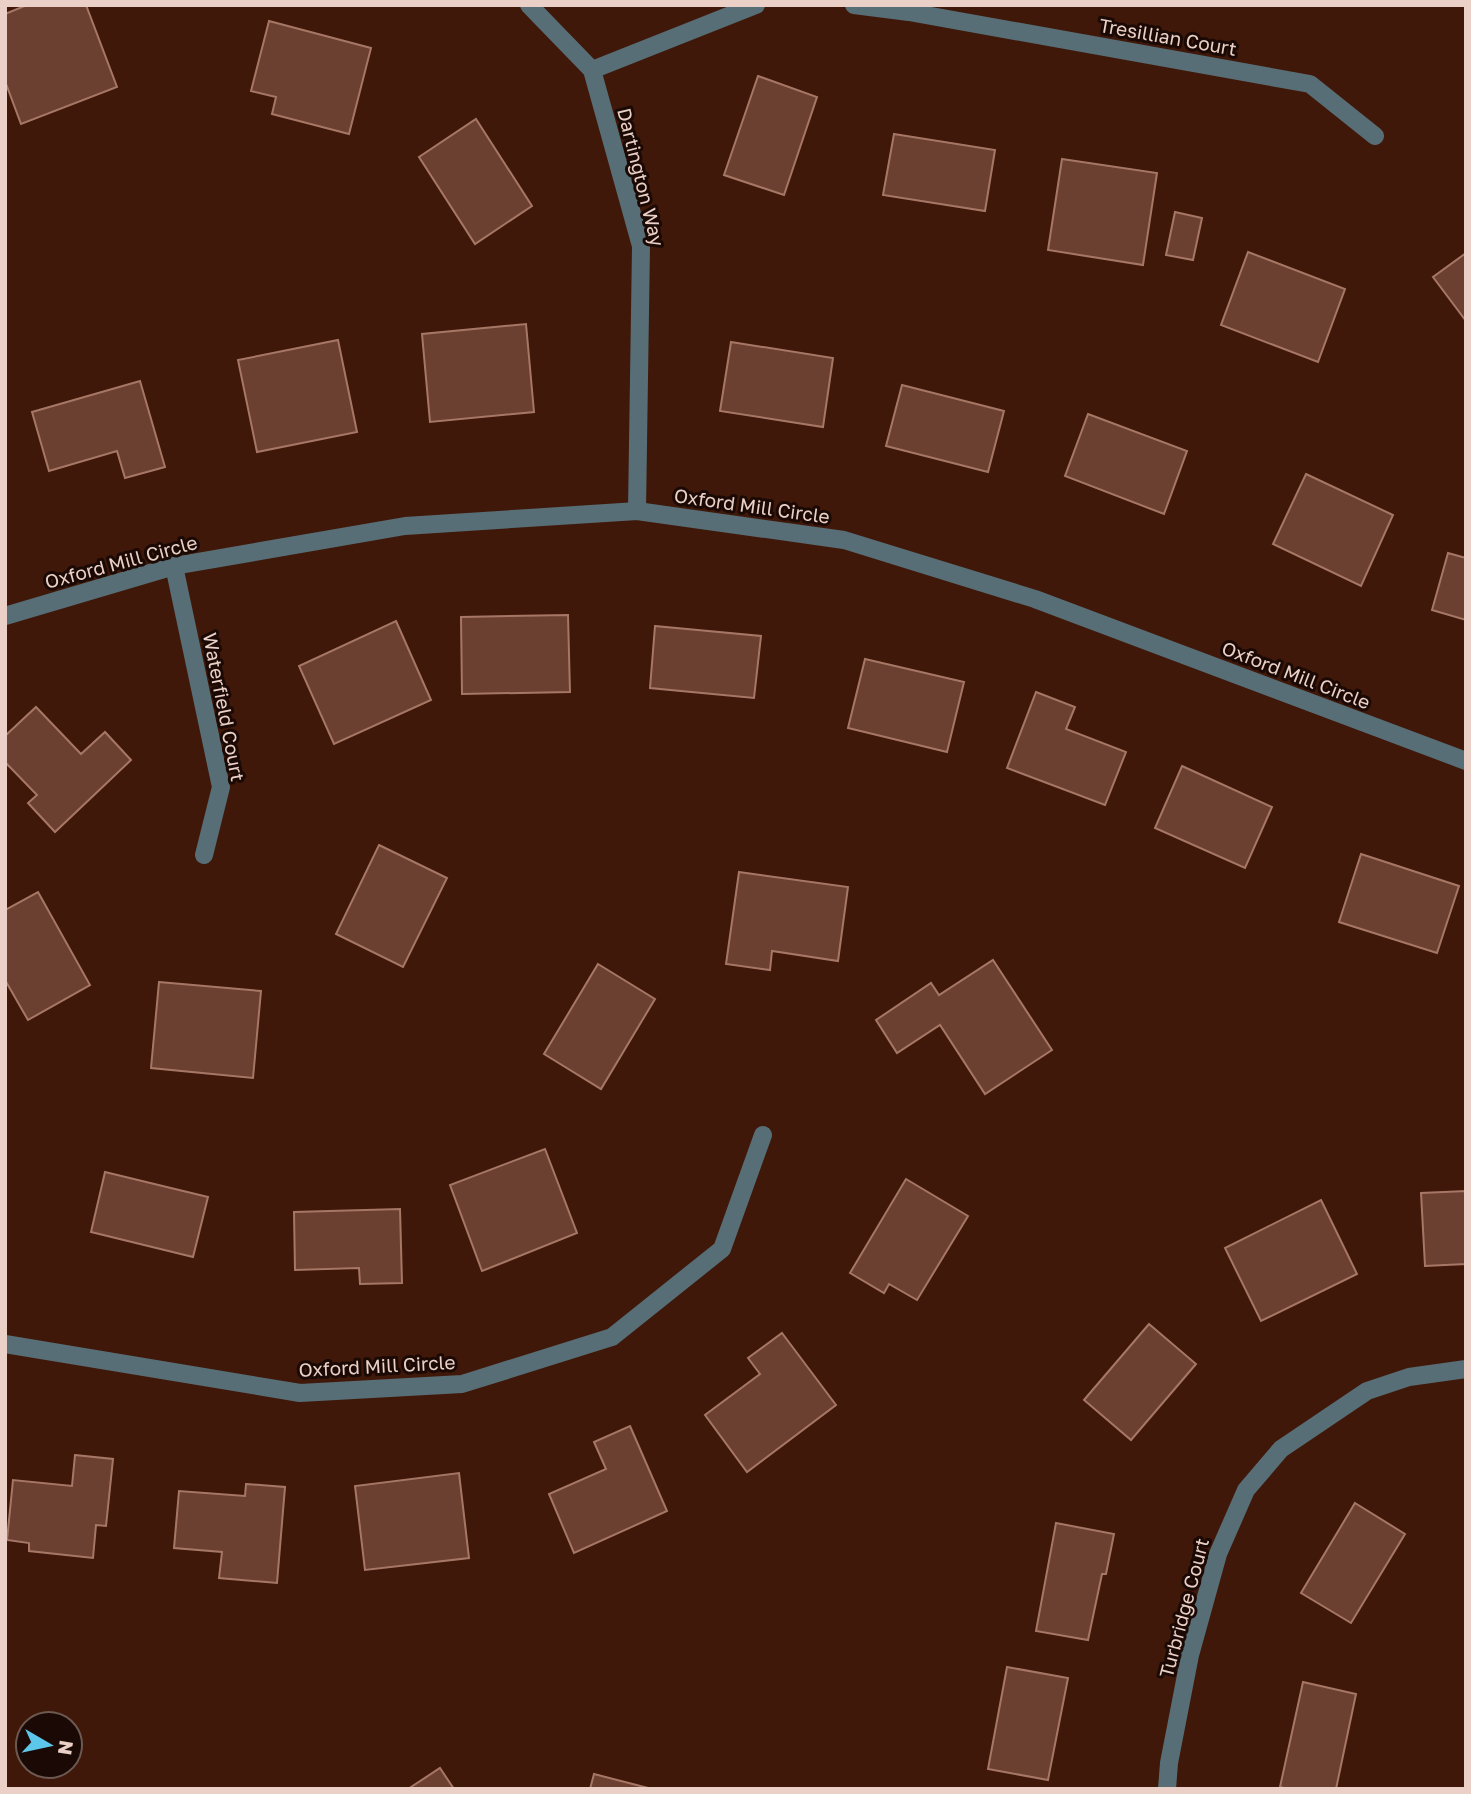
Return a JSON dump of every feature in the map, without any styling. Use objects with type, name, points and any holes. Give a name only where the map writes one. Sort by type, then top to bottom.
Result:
[{"type":"street","name":"Dartington Way","points":[[529,5],[592,70],[641,246],[637,511]]},
{"type":"street","points":[[592,70],[756,5]]},
{"type":"street","name":"Tresillian Court","points":[[854,5],[1310,84],[1375,136]]},
{"type":"street","name":"Oxford Mill Circle","points":[[5,616],[174,566],[405,526],[637,511],[844,540],[1035,599],[1466,761]]},
{"type":"street","name":"Waterfield Court","points":[[174,566],[221,788],[204,856]]},
{"type":"street","name":"Oxford Mill Circle","points":[[5,1344],[300,1393],[461,1384],[612,1337],[722,1249],[762,1135]]},
{"type":"street","name":"Turbridge Court","points":[[1167,1789],[1169,1763],[1190,1656],[1218,1555],[1246,1490],[1281,1449],[1367,1391],[1409,1377],[1466,1369]]},
{"type":"building","points":[[27,5],[86,5],[117,87],[21,124],[5,81],[5,14]]},
{"type":"building","points":[[269,21],[371,48],[349,134],[272,114],[276,97],[251,91]]},
{"type":"building","points":[[758,76],[817,97],[784,195],[724,175]]},
{"type":"building","points":[[476,119],[532,206],[475,244],[419,157]]},
{"type":"building","points":[[894,134],[995,150],[985,211],[883,195]]},
{"type":"building","points":[[1062,159],[1157,173],[1143,265],[1048,250]]},
{"type":"building","points":[[1175,212],[1202,218],[1193,260],[1166,255]]},
{"type":"building","points":[[1248,252],[1345,289],[1318,362],[1221,325]]},
{"type":"building","points":[[1466,253],[1466,321],[1433,277]]},
{"type":"building","points":[[526,324],[534,412],[430,422],[422,334]]},
{"type":"building","points":[[338,340],[357,432],[257,452],[238,360]]},
{"type":"building","points":[[731,342],[833,358],[823,427],[720,411]]},
{"type":"building","points":[[140,381],[165,467],[125,478],[117,451],[49,471],[32,412]]},
{"type":"building","points":[[902,385],[1004,411],[988,472],[886,446]]},
{"type":"building","points":[[1088,414],[1187,451],[1164,514],[1065,476]]},
{"type":"building","points":[[1306,474],[1393,515],[1361,586],[1273,544]]},
{"type":"building","points":[[1448,553],[1466,558],[1466,620],[1432,610]]},
{"type":"building","points":[[568,615],[570,692],[462,694],[461,617]]},
{"type":"building","points":[[396,621],[431,700],[334,744],[299,666]]},
{"type":"building","points":[[655,626],[761,636],[754,698],[650,688]]},
{"type":"building","points":[[865,659],[964,682],[947,752],[848,728]]},
{"type":"building","points":[[1036,692],[1075,707],[1066,729],[1126,752],[1105,805],[1007,768]]},
{"type":"building","points":[[36,707],[81,754],[105,732],[131,760],[55,832],[28,803],[37,795],[5,762],[5,736]]},
{"type":"building","points":[[1182,766],[1272,807],[1245,868],[1155,828]]},
{"type":"building","points":[[379,845],[447,878],[403,967],[336,934]]},
{"type":"building","points":[[1361,854],[1459,886],[1437,953],[1339,922]]},
{"type":"building","points":[[739,872],[848,887],[838,961],[772,951],[770,970],[726,964]]},
{"type":"building","points":[[38,892],[90,985],[28,1020],[5,980],[5,910]]},
{"type":"building","points":[[993,960],[1052,1050],[985,1094],[940,1025],[897,1053],[876,1020],[931,983],[939,995]]},
{"type":"building","points":[[598,964],[655,999],[601,1089],[544,1054]]},
{"type":"building","points":[[159,982],[261,991],[253,1078],[151,1068]]},
{"type":"building","points":[[545,1149],[577,1233],[482,1271],[450,1185]]},
{"type":"building","points":[[105,1172],[208,1197],[193,1257],[91,1232]]},
{"type":"building","points":[[906,1179],[968,1216],[917,1300],[889,1284],[884,1293],[850,1273]]},
{"type":"building","points":[[1466,1191],[1466,1264],[1425,1266],[1421,1193]]},
{"type":"building","points":[[1321,1200],[1357,1274],[1261,1321],[1225,1248]]},
{"type":"building","points":[[400,1209],[402,1283],[360,1284],[359,1268],[295,1270],[294,1212]]},
{"type":"building","points":[[1149,1324],[1196,1364],[1131,1440],[1084,1400]]},
{"type":"building","points":[[782,1333],[836,1405],[747,1472],[705,1415],[760,1374],[748,1358]]},
{"type":"building","points":[[630,1426],[667,1511],[574,1553],[549,1494],[606,1469],[594,1442]]},
{"type":"building","points":[[75,1455],[113,1459],[106,1526],[96,1525],[93,1558],[29,1551],[29,1543],[7,1540],[13,1480],[72,1486]]},
{"type":"building","points":[[459,1473],[469,1558],[365,1570],[355,1486]]},
{"type":"building","points":[[246,1484],[285,1487],[277,1583],[219,1578],[222,1552],[174,1548],[179,1491],[245,1496]]},
{"type":"building","points":[[1355,1503],[1405,1534],[1351,1623],[1301,1593]]},
{"type":"building","points":[[1056,1523],[1114,1534],[1106,1574],[1102,1574],[1088,1640],[1036,1631]]},
{"type":"building","points":[[1007,1667],[1068,1678],[1048,1780],[988,1769]]},
{"type":"building","points":[[1303,1682],[1356,1694],[1336,1789],[1280,1787]]},
{"type":"building","points":[[440,1768],[454,1789],[408,1789]]},
{"type":"building","points":[[594,1774],[652,1789],[590,1789]]}]
